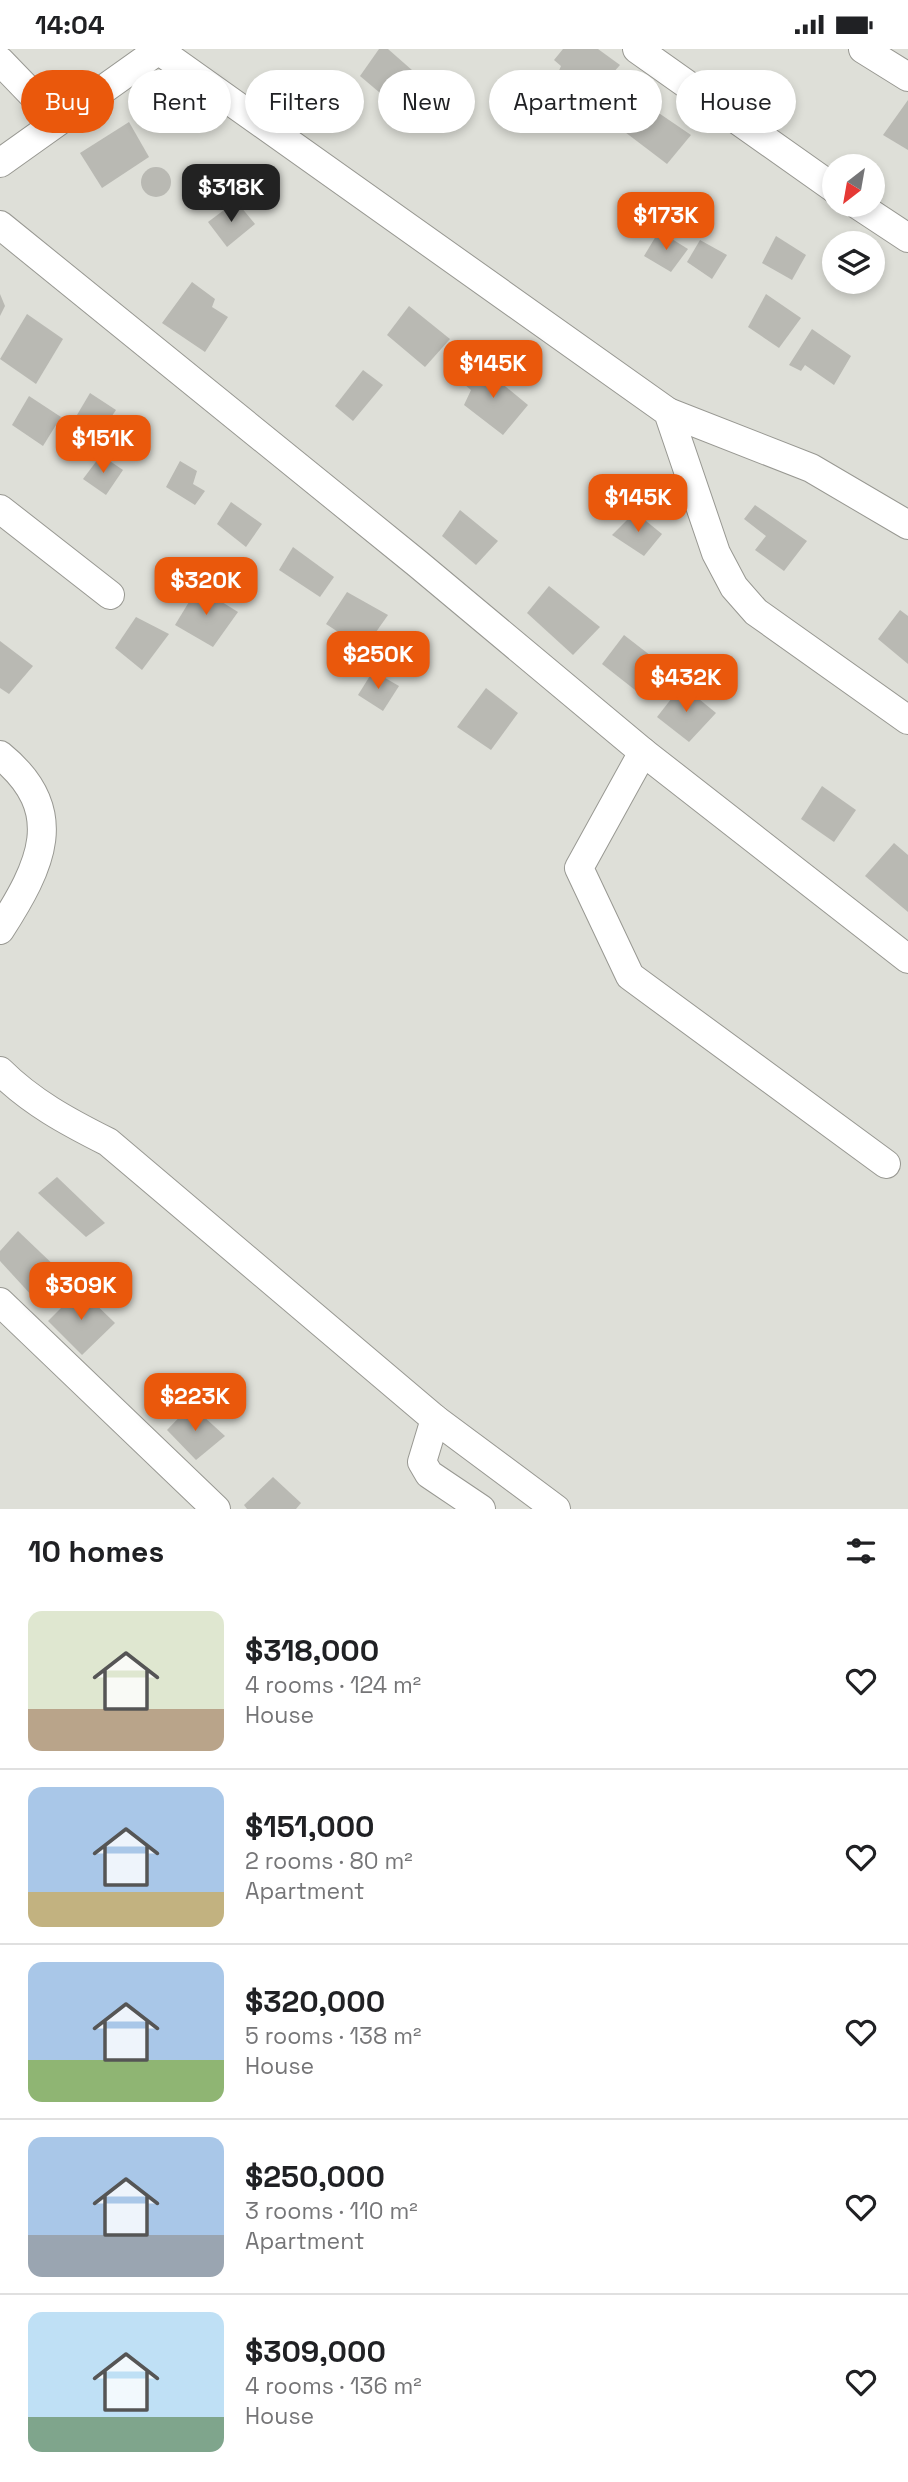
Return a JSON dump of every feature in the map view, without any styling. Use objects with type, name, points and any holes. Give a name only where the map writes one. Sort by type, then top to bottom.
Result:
[{"type":"street","points":[[114,81],[158,49],[668,412],[811,468],[908,525]]},
{"type":"street","points":[[637,49],[822,180]]},
{"type":"street","points":[[863,49],[908,77]]},
{"type":"street","points":[[0,61],[21,83]]},
{"type":"street","points":[[0,163],[41,133]]},
{"type":"street","points":[[876,217],[908,238]]},
{"type":"street","points":[[0,225],[407,555],[643,752],[908,959]]},
{"type":"street","points":[[668,412],[716,553],[734,587],[756,612],[908,720]]},
{"type":"street","points":[[0,509],[110,595]]},
{"type":"street","points":[[643,752],[579,868],[630,976],[886,1164]]},
{"type":"street","points":[[0,755],[23,773],[42,809],[40,853],[20,898],[0,930]]},
{"type":"street","points":[[0,1071],[21,1092],[61,1118],[107,1142],[435,1419],[556,1509]]},
{"type":"street","points":[[0,1302],[216,1509]]},
{"type":"street","points":[[435,1419],[422,1462],[429,1473],[481,1509]]},
{"type":"building","points":[[379,49],[388,49],[412,70],[378,70],[378,91],[364,79],[364,70]]},
{"type":"building","points":[[563,49],[598,49],[620,65],[616,70],[559,70],[561,66],[554,60]]},
{"type":"building","points":[[908,100],[908,150],[883,135]]},
{"type":"building","points":[[662,115],[676,125],[676,133],[691,135],[667,164],[626,133],[662,133]]},
{"type":"building","points":[[128,123],[128,133],[135,133],[149,157],[102,188],[80,153]]},
{"type":"building","points":[[156,167],[162,168],[170,176],[170,188],[162,196],[156,197],[150,196],[142,188],[141,182],[142,176],[150,168]]},
{"type":"building","points":[[236,201],[255,224],[227,247],[208,222]]},
{"type":"building","points":[[659,231],[688,249],[671,272],[644,256]]},
{"type":"building","points":[[776,236],[806,255],[792,280],[762,263]]},
{"type":"building","points":[[700,240],[727,255],[712,279],[687,262]]},
{"type":"building","points":[[192,282],[215,299],[212,307],[228,317],[205,352],[162,323]]},
{"type":"building","points":[[0,294],[5,306],[0,316]]},
{"type":"building","points":[[766,294],[801,318],[779,348],[748,327]]},
{"type":"building","points":[[409,306],[450,339],[425,367],[387,335]]},
{"type":"building","points":[[27,314],[63,339],[36,384],[0,359]]},
{"type":"building","points":[[812,329],[851,356],[834,385],[805,365],[801,371],[789,365]]},
{"type":"building","points":[[477,363],[528,405],[503,435],[464,405],[471,390],[464,384]]},
{"type":"building","points":[[363,370],[383,385],[353,421],[335,406]]},
{"type":"building","points":[[90,393],[116,410],[98,436],[74,420]]},
{"type":"building","points":[[29,396],[61,417],[43,446],[12,425]]},
{"type":"building","points":[[101,455],[123,470],[106,495],[83,479]]},
{"type":"building","points":[[180,461],[197,471],[193,484],[205,491],[195,505],[166,487]]},
{"type":"building","points":[[231,502],[262,524],[246,547],[217,524]]},
{"type":"building","points":[[755,505],[807,541],[784,571],[755,550],[766,536],[744,519]]},
{"type":"building","points":[[460,510],[498,541],[476,565],[442,536]]},
{"type":"building","points":[[635,512],[662,534],[644,556],[612,535]]},
{"type":"building","points":[[293,547],[334,577],[320,597],[279,570]]},
{"type":"building","points":[[549,586],[600,627],[573,655],[527,613]]},
{"type":"building","points":[[198,587],[238,612],[213,647],[175,625]]},
{"type":"building","points":[[347,592],[388,615],[364,649],[326,624]]},
{"type":"building","points":[[900,610],[908,616],[908,664],[878,639]]},
{"type":"building","points":[[136,617],[169,634],[142,670],[115,648]]},
{"type":"building","points":[[624,635],[664,666],[644,697],[602,664]]},
{"type":"building","points":[[0,641],[33,666],[9,694],[0,688]]},
{"type":"building","points":[[373,671],[399,686],[383,711],[358,695]]},
{"type":"building","points":[[682,685],[716,713],[689,742],[657,717]]},
{"type":"building","points":[[486,688],[518,713],[491,750],[457,727]]},
{"type":"building","points":[[822,786],[856,810],[834,842],[801,819]]},
{"type":"building","points":[[894,843],[908,855],[908,912],[865,876]]},
{"type":"building","points":[[57,1177],[105,1223],[86,1237],[38,1193]]},
{"type":"building","points":[[18,1231],[61,1272],[33,1297],[0,1261],[0,1251]]},
{"type":"building","points":[[80,1289],[115,1323],[82,1355],[48,1321]]},
{"type":"building","points":[[222,1378],[229,1381],[232,1388],[229,1395],[222,1398],[215,1395],[212,1388],[215,1381]]},
{"type":"building","points":[[191,1405],[225,1436],[196,1460],[167,1430]]},
{"type":"building","points":[[273,1477],[301,1503],[296,1509],[247,1509],[244,1505]]}]
